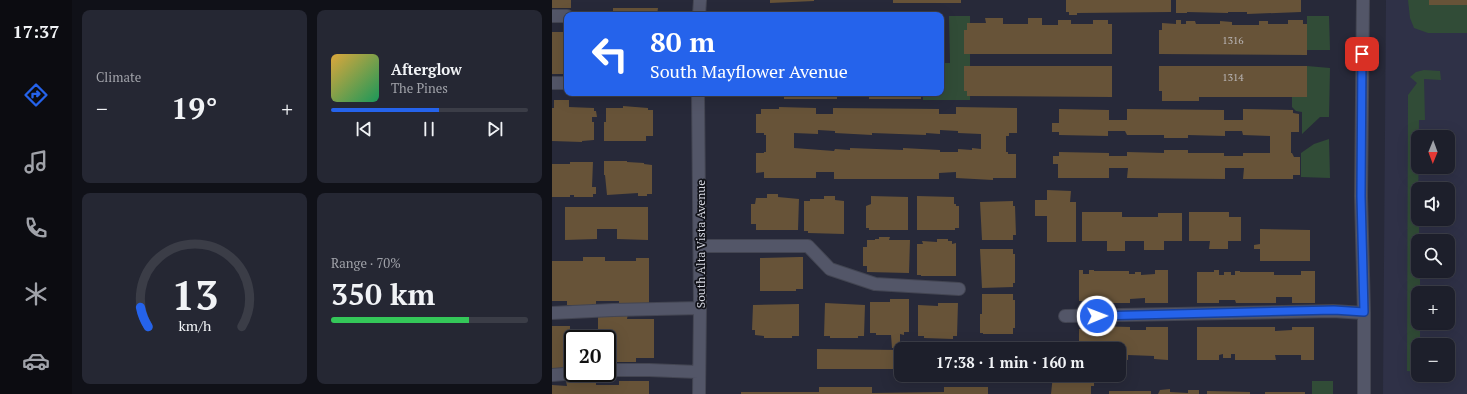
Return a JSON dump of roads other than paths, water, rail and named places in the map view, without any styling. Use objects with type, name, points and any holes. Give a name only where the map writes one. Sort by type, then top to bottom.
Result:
[{"type":"street","points":[[699,12],[700,0]]},
{"type":"street","points":[[1363,0],[1361,196],[1364,312],[1364,394]]},
{"type":"street","points":[[552,16],[564,16]]},
{"type":"street","points":[[552,83],[564,83]]},
{"type":"street","name":"South Alta Vista Avenue","points":[[698,96],[700,308],[698,394]]},
{"type":"street","points":[[700,246],[808,246],[830,269],[875,284],[959,289]]},
{"type":"street","points":[[552,313],[700,308]]},
{"type":"street","points":[[1065,316],[1334,310],[1364,312]]},
{"type":"street","points":[[616,370],[698,372]]},
{"type":"street","points":[[552,375],[564,374]]}]
